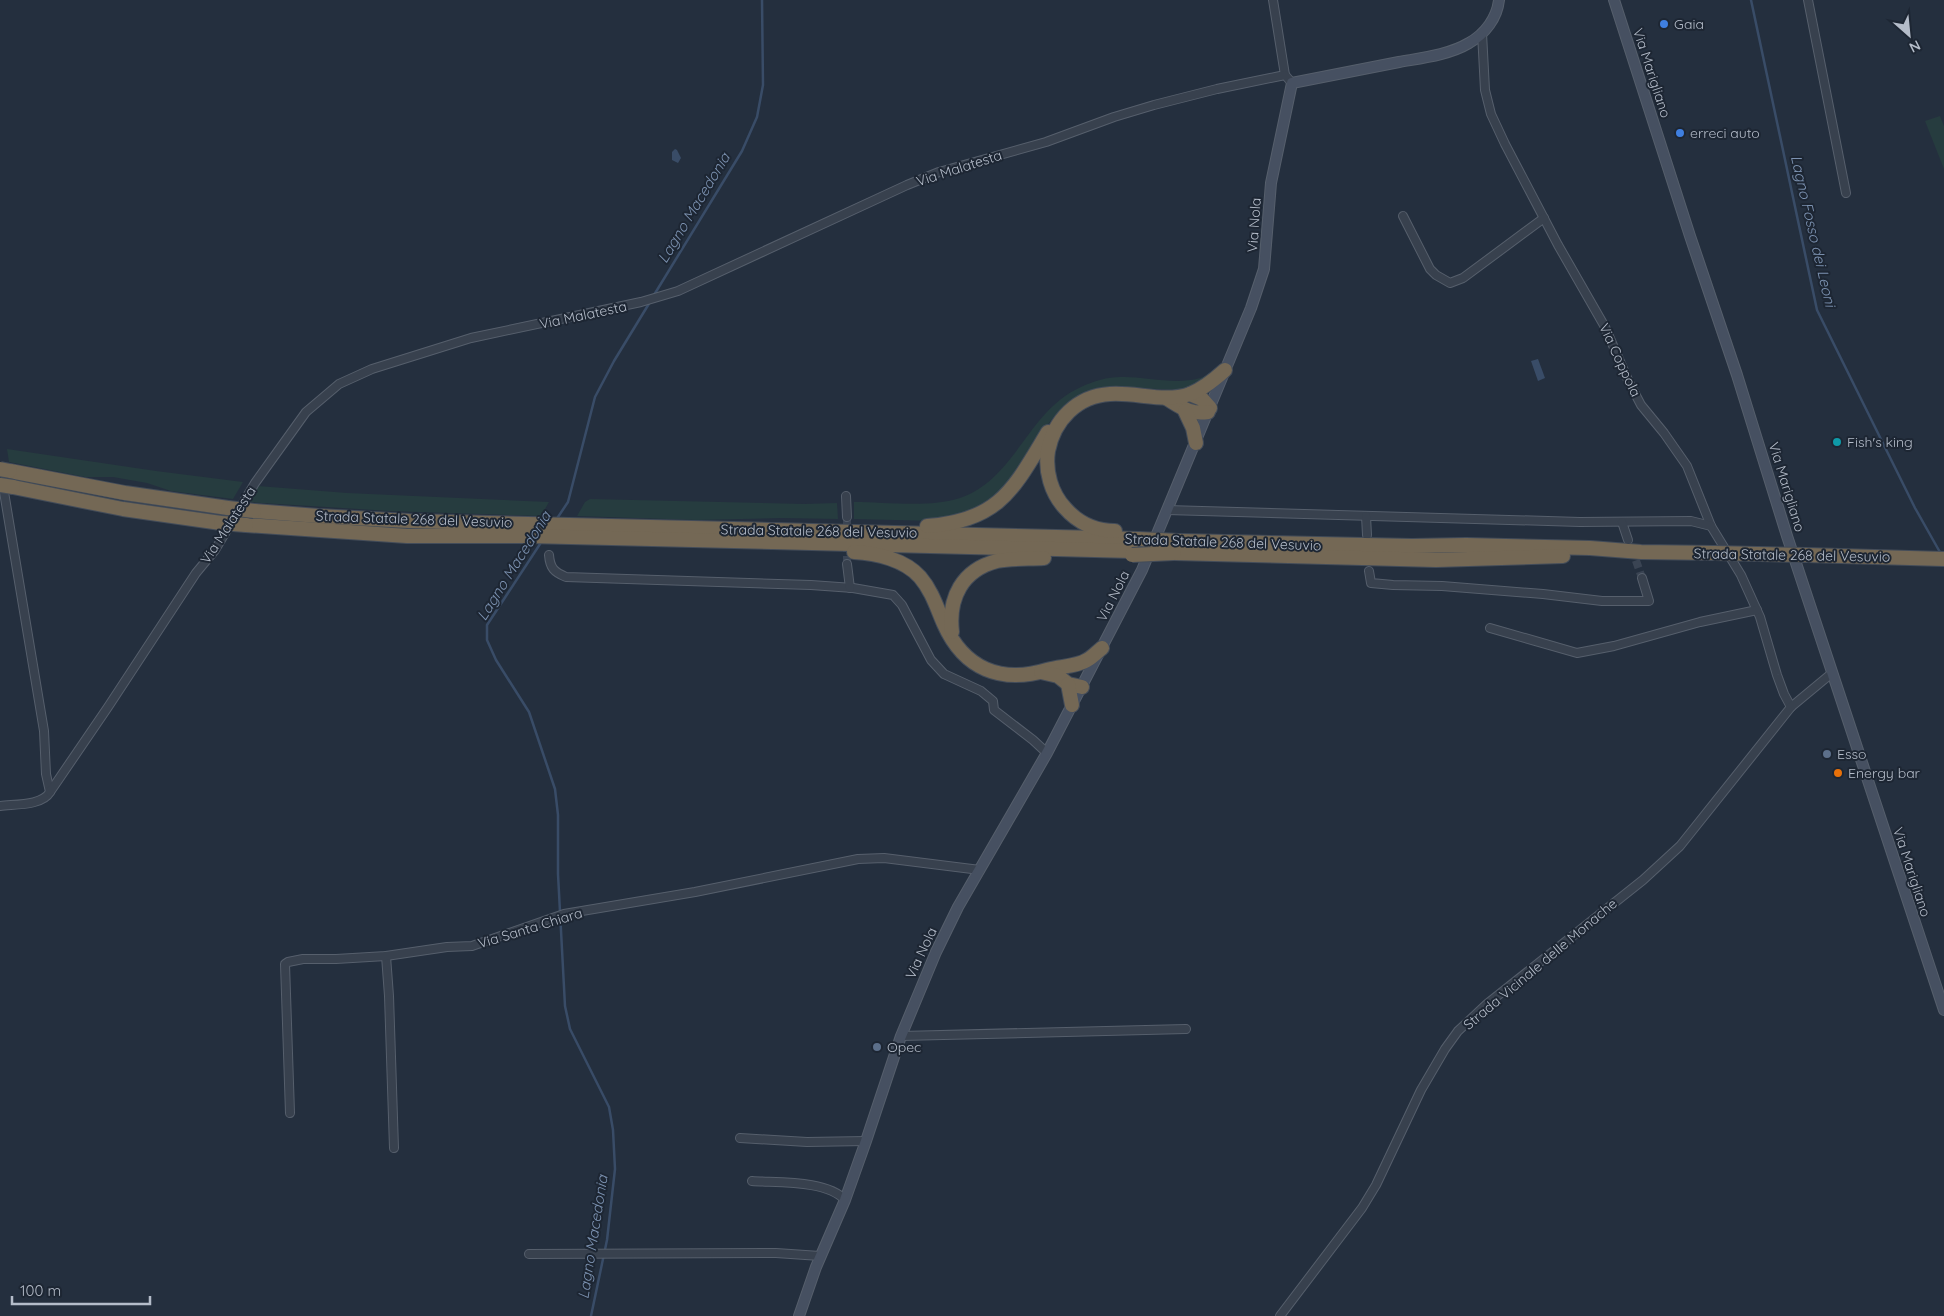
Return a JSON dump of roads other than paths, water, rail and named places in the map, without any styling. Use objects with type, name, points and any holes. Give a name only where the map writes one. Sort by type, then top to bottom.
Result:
[{"type":"highway","points":[[836,532],[954,524],[976,516],[991,508],[1014,488],[1048,432],[1055,427],[1064,415],[1076,406],[1092,398],[1110,394],[1166,398],[1190,394],[1212,382],[1225,370]]},
{"type":"highway","points":[[1166,398],[1185,411],[1196,413],[1209,410],[1202,399],[1190,394]]},
{"type":"highway","points":[[1185,411],[1193,428],[1196,443]]},
{"type":"highway","points":[[1055,427],[1047,458],[1049,478],[1054,493],[1060,502],[1075,518],[1092,527],[1108,531],[1136,544]]},
{"type":"highway","name":"Strada Statale 268 del Vesuvio","points":[[3,470],[125,494],[254,511],[532,530],[836,532],[1136,544]]},
{"type":"highway","name":"Strada Statale 268 del Vesuvio","points":[[6,486],[123,509],[246,525],[407,536],[532,530]]},
{"type":"highway","name":"Strada Statale 268 del Vesuvio","points":[[573,531],[729,541],[1136,544],[1246,542],[1421,546],[1466,545],[1590,548],[1641,552],[1944,559]]},
{"type":"highway","points":[[729,541],[860,552],[905,565],[920,577],[930,591],[960,651],[970,661],[988,671],[1002,674],[1040,672],[1078,664],[1088,660],[1102,648]]},
{"type":"highway","name":"Strada Statale 268 del Vesuvio","points":[[1178,542],[1436,560],[1588,556],[1641,552]]},
{"type":"highway","points":[[953,640],[951,610],[955,593],[969,575],[982,567],[998,561],[1136,544]]},
{"type":"highway","points":[[1068,665],[1078,684],[1072,705]]},
{"type":"highway","points":[[1040,672],[1058,676],[1078,684]]},
{"type":"street","points":[[1273,0],[1285,75],[1292,83],[1440,53],[1470,43],[1491,23],[1499,0]]},
{"type":"street","name":"Via Marigliano","points":[[1614,0],[1832,673],[1944,1010]]},
{"type":"street","points":[[1808,0],[1846,193]]},
{"type":"street","name":"Via Coppola","points":[[1482,33],[1485,90],[1491,114],[1558,245],[1605,328],[1641,405],[1687,466],[1711,526],[1741,575],[1757,610],[1777,675],[1791,707]]},
{"type":"street","name":"Via Malatesta","points":[[0,806],[40,801],[48,795],[196,573],[215,550],[255,483],[282,444],[306,412],[339,384],[372,369],[471,338],[625,306],[678,291],[939,172],[1046,142],[1114,117],[1154,105],[1217,89],[1285,75]]},
{"type":"street","name":"Via Nola","points":[[1078,684],[1102,648],[1142,570],[1251,308],[1264,269],[1271,183],[1292,83]]},
{"type":"street","points":[[1403,216],[1430,269],[1450,283],[1463,278],[1544,218]]},
{"type":"street","points":[[3,470],[44,731],[46,774],[50,792]]},
{"type":"street","points":[[846,496],[847,517]]},
{"type":"street","points":[[1167,510],[1622,522],[1690,521],[1711,526]]},
{"type":"street","points":[[1366,516],[1367,535]]},
{"type":"street","points":[[1622,522],[1628,540]]},
{"type":"street","points":[[549,555],[550,566],[556,573],[566,577],[702,580],[850,588],[893,595],[902,605],[931,660],[944,674],[986,694],[993,701],[994,710],[1047,753]]},
{"type":"street","points":[[847,564],[850,588]]},
{"type":"street","points":[[1369,571],[1371,583],[1442,586],[1602,601],[1649,601],[1642,578]]},
{"type":"street","points":[[1490,628],[1577,653],[1614,646],[1757,610]]},
{"type":"street","name":"Strada Vicinale delle Monache","points":[[1280,1316],[1362,1208],[1376,1185],[1421,1090],[1458,1031],[1487,1004],[1643,880],[1680,846],[1791,707],[1832,673]]},
{"type":"street","name":"Via Nola","points":[[799,1316],[820,1256],[866,1141],[914,1001],[946,931],[1047,753],[1072,705]]},
{"type":"street","name":"Via Santa Chiara","points":[[290,1113],[286,964],[288,962],[303,958],[336,959],[386,956],[447,947],[472,946],[564,914],[695,892],[858,859],[884,858],[980,870]]},
{"type":"street","points":[[386,956],[394,1148]]},
{"type":"street","points":[[901,1036],[1186,1029]]},
{"type":"street","points":[[740,1138],[807,1142],[866,1141]]},
{"type":"street","points":[[752,1181],[825,1187],[844,1200]]},
{"type":"street","points":[[530,1254],[776,1253],[820,1256]]},
{"type":"water","points":[[675,149],[681,158],[678,163],[672,160],[672,152]]},
{"type":"water","points":[[1538,359],[1545,378],[1538,381],[1531,361]]},
{"type":"waterway","name":"Lagno Macedonia","points":[[654,295],[742,151],[757,117],[763,85],[762,0]]},
{"type":"waterway","name":"Lagno Fosso dei Leoni","points":[[1751,0],[1817,310],[1915,508],[1941,554]]},
{"type":"waterway","name":"Lagno Macedonia","points":[[556,520],[568,502],[595,397],[614,361],[650,302]]},
{"type":"waterway","name":"Lagno Macedonia","points":[[542,541],[487,625],[487,640],[496,660],[529,712],[555,789],[558,815],[558,874],[565,1006],[570,1029],[609,1107],[613,1130],[615,1169],[607,1240],[591,1316]]},
{"type":"tunnel","points":[[847,517],[847,564]]},
{"type":"tunnel","points":[[1632,549],[1642,578]]},
{"type":"place","name":"Gaia","points":[[1664,24]]},
{"type":"place","name":"erreci auto","points":[[1680,133]]},
{"type":"place","name":"Fish's king","points":[[1837,442]]},
{"type":"place","name":"Esso","points":[[1827,754]]},
{"type":"place","name":"Energy bar","points":[[1838,773]]},
{"type":"place","name":"Opec","points":[[877,1047]]}]
